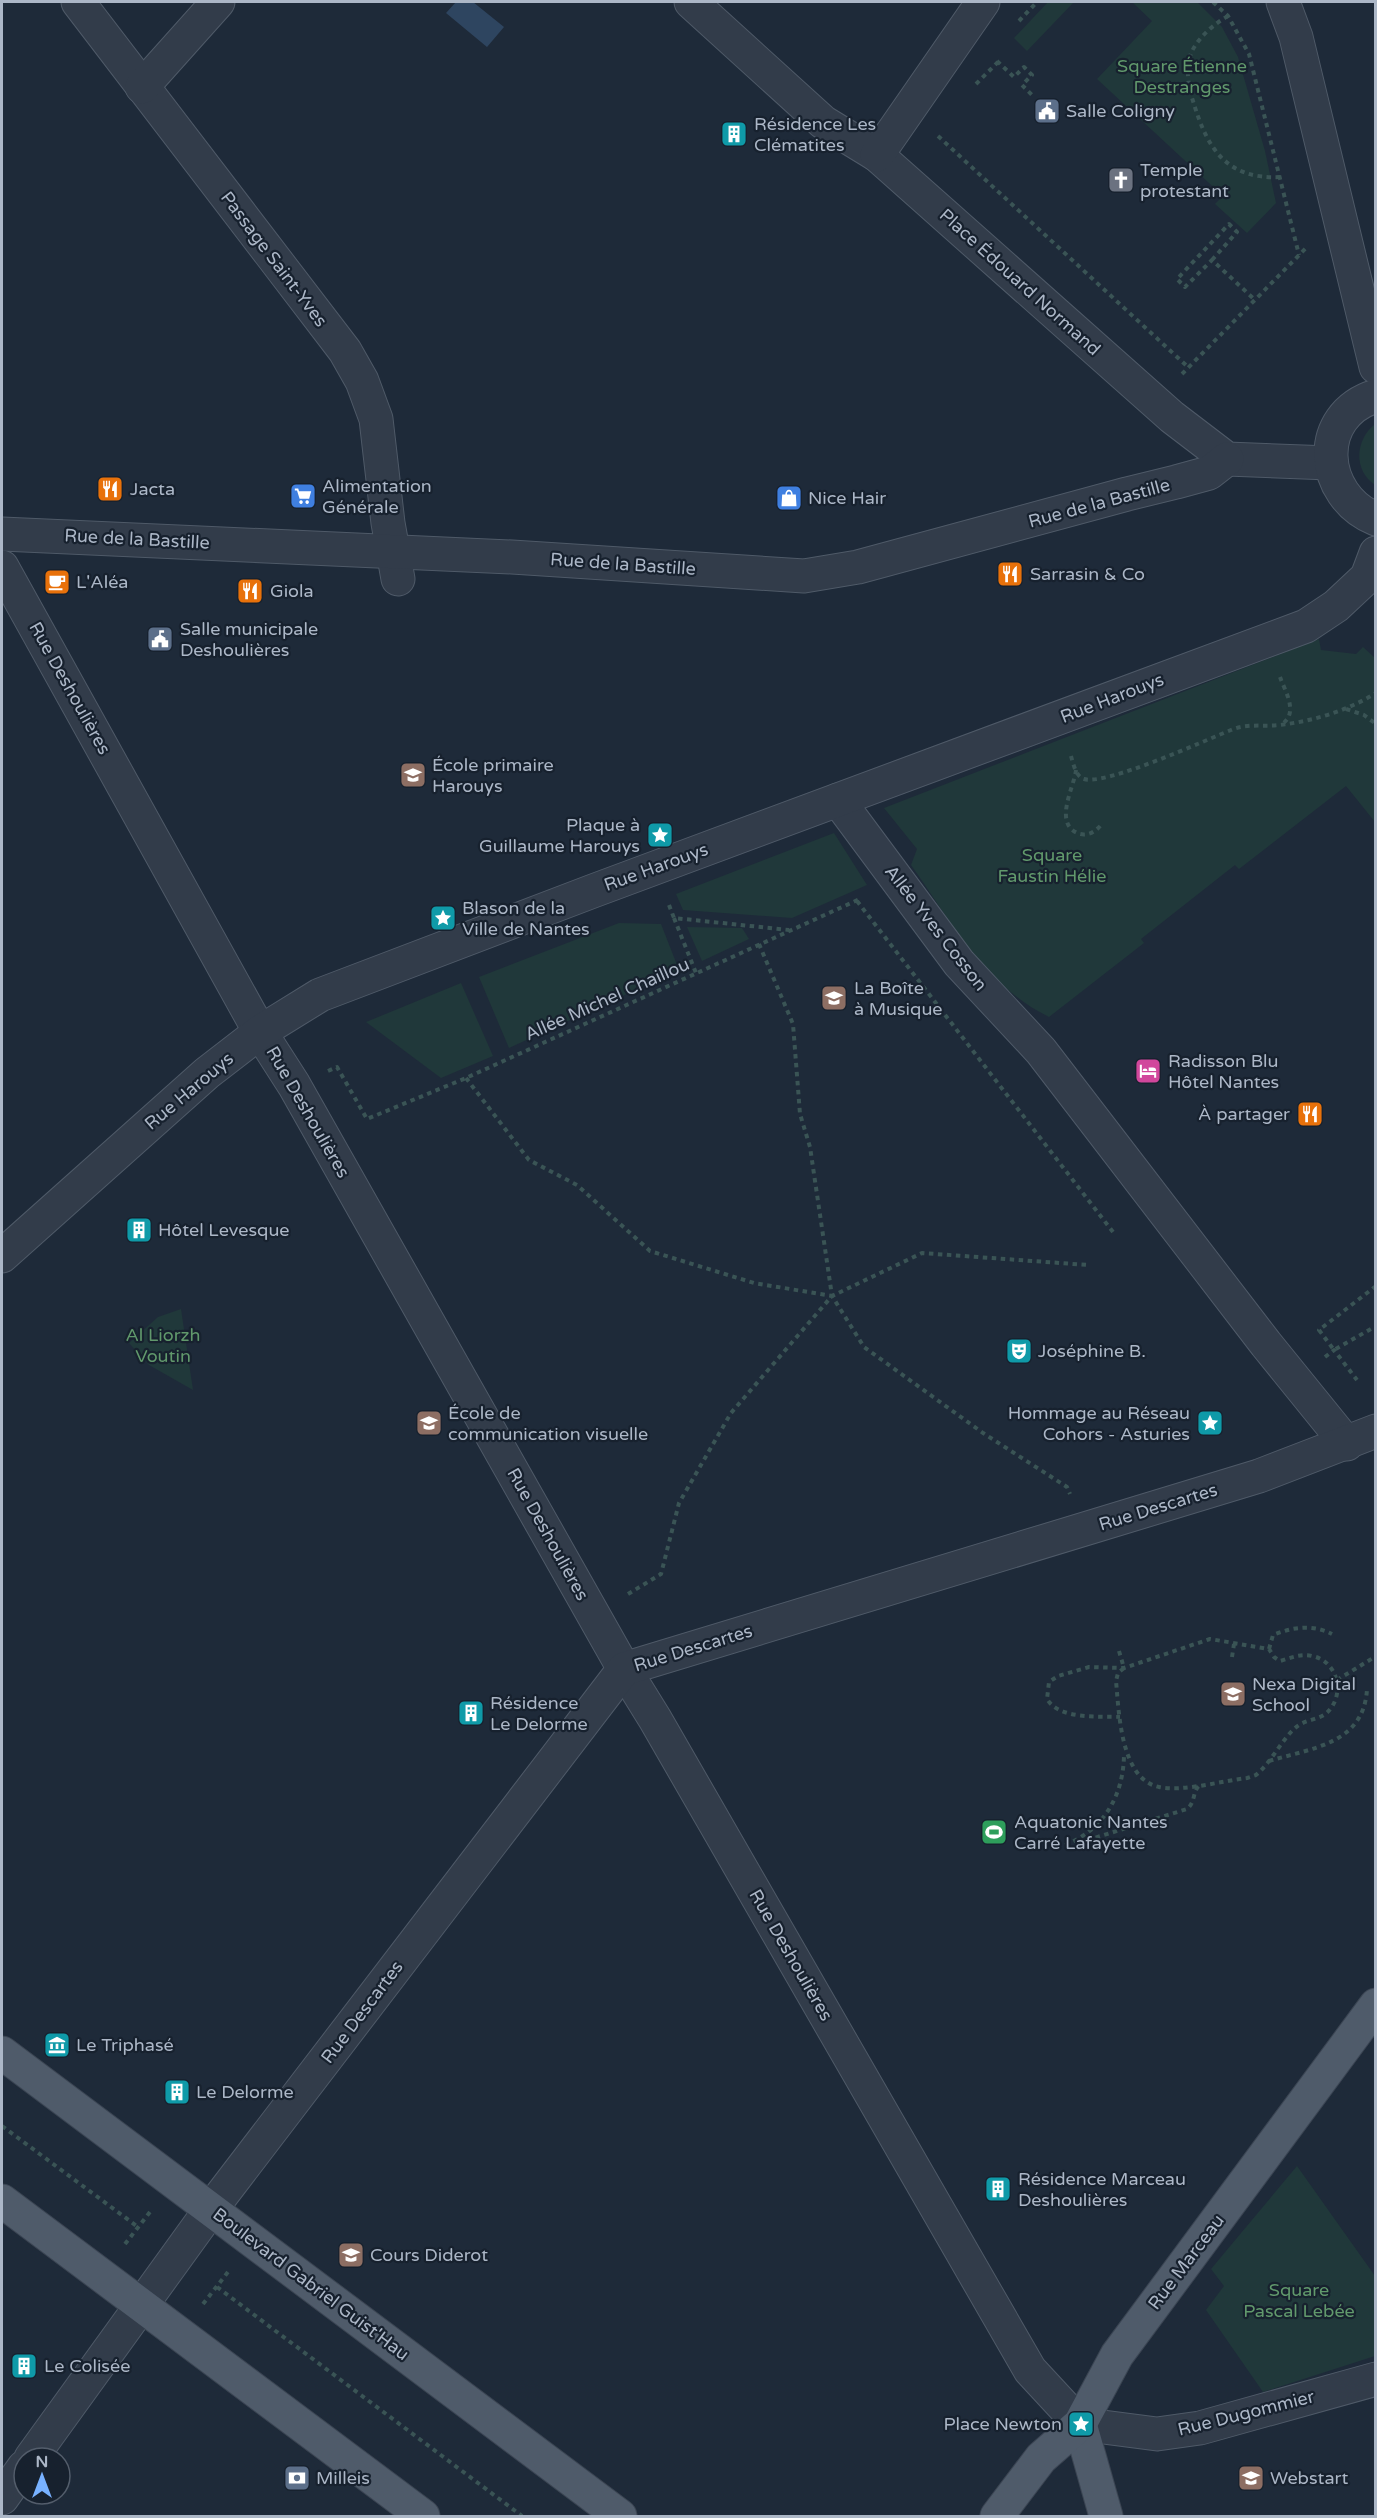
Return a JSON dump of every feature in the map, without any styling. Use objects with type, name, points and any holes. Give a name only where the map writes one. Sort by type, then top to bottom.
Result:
[{"type":"main road","name":"Rue Marceau","points":[[996,2517],[1041,2457],[1080,2424],[1117,2355],[1376,2005]]},
{"type":"main road","name":"Boulevard Gabriel Guist'Hau","points":[[2,2053],[620,2517]]},
{"type":"main road","points":[[2,2201],[423,2517]]},
{"type":"main road","points":[[1080,2424],[1106,2517]]},
{"type":"street","name":"Passage Saint-Yves","points":[[78,2],[345,351],[362,381],[376,419],[395,565]]},
{"type":"street","points":[[142,87],[218,2]]},
{"type":"street","name":"Place Édouard Normand","points":[[691,2],[823,122],[877,155],[1172,417],[1227,459]]},
{"type":"street","points":[[877,155],[982,2]]},
{"type":"street","points":[[1285,2],[1296,37],[1376,367]]},
{"type":"street","points":[[1376,396],[1357,405],[1338,426],[1333,439],[1330,463],[1334,478],[1346,499],[1364,514],[1376,519]]},
{"type":"street","points":[[1227,459],[1330,463]]},
{"type":"street","name":"Rue de la Bastille","points":[[2,534],[395,565],[512,556],[804,576],[858,567],[1209,473],[1227,459]]},
{"type":"street","name":"Rue Deshoulières","points":[[2,567],[260,1032],[309,1111],[624,1669],[1030,2370],[1080,2424]]},
{"type":"street","name":"Rue Harouys","points":[[2,1256],[207,1073],[260,1032],[320,995],[1306,626],[1336,606],[1373,572]]},
{"type":"street","name":"Allée Yves Cosson","points":[[838,800],[959,963],[1041,1052],[1266,1344],[1361,1438]]},
{"type":"street","name":"Rue Descartes","points":[[40,2446],[211,2209],[624,1669],[1259,1476],[1361,1438]]},
{"type":"street","name":"Rue Dugommier","points":[[1080,2424],[1156,2434],[1200,2428],[1376,2379]]},
{"type":"street","points":[[2,2498],[12,2484]]},
{"type":"path","points":[[1213,2],[1228,16],[1249,54],[1299,255]]},
{"type":"path","points":[[1228,16],[1206,32],[1191,53],[1188,80],[1196,112],[1210,145],[1230,165],[1262,177],[1281,177]]},
{"type":"path","points":[[993,57],[1032,95]]},
{"type":"path","points":[[969,92],[998,62]]},
{"type":"path","points":[[1014,77],[1024,67],[1032,75],[1022,85]]},
{"type":"path","points":[[937,128],[941,140],[1189,368],[1310,244]]},
{"type":"path","points":[[1229,224],[1237,232],[1185,287],[1177,279],[1198,257],[1201,249],[1208,247],[1229,224]]},
{"type":"path","points":[[1203,243],[1208,247]]},
{"type":"path","points":[[1194,253],[1198,257]]},
{"type":"path","points":[[1212,260],[1255,300]]},
{"type":"path","points":[[1278,725],[1287,720],[1290,710],[1280,676],[1283,672]]},
{"type":"path","points":[[1057,719],[1076,769],[1080,777],[1085,780],[1140,766],[1240,726],[1278,725],[1309,720],[1345,709],[1376,693]]},
{"type":"path","points":[[1345,709],[1364,715],[1376,724]]},
{"type":"path","points":[[1076,769],[1066,808],[1066,821],[1082,834],[1094,832],[1101,825]]},
{"type":"path","points":[[667,901],[696,974]]},
{"type":"path","name":"Allée Michel Chaillou","points":[[367,1119],[466,1078],[857,901],[1113,1232]]},
{"type":"path","points":[[674,918],[790,931]]},
{"type":"path","points":[[759,944],[794,1024],[800,1114],[810,1147],[832,1296],[864,1347],[982,1433],[1067,1487],[1082,1530]]},
{"type":"path","points":[[466,1078],[529,1160],[577,1185],[650,1251],[754,1283],[832,1296]]},
{"type":"path","points":[[594,1616],[661,1574],[679,1503],[731,1413],[832,1296],[922,1253],[1088,1265]]},
{"type":"path","points":[[1357,1380],[1319,1330],[1373,1288],[1376,1294]]},
{"type":"path","points":[[1325,1357],[1376,1326]]},
{"type":"path","points":[[1124,1749],[1134,1767],[1156,1787],[1174,1788],[1247,1778],[1259,1772],[1298,1725],[1322,1717],[1330,1709],[1337,1696],[1337,1680],[1330,1666],[1318,1657],[1302,1655],[1280,1661],[1269,1649],[1273,1635],[1291,1629],[1311,1627],[1332,1634]]},
{"type":"path","points":[[1120,1717],[1071,1713],[1057,1709],[1051,1705],[1046,1694],[1049,1682],[1070,1671],[1098,1666],[1124,1668],[1210,1639],[1269,1649]]},
{"type":"path","points":[[1232,1657],[1234,1644]]},
{"type":"path","points":[[1065,1845],[1078,1840],[1098,1823],[1115,1799],[1122,1778],[1124,1749],[1116,1681],[1124,1668],[1119,1652]]},
{"type":"path","points":[[1337,1680],[1373,1658]]},
{"type":"path","points":[[1269,1762],[1342,1737],[1353,1728],[1364,1710],[1368,1689]]},
{"type":"path","points":[[1078,1840],[1088,1840],[1187,1809],[1194,1802],[1196,1790],[1204,1784]]},
{"type":"path","points":[[2,2126],[138,2227]]},
{"type":"path","points":[[100,2275],[174,2181]]},
{"type":"path","points":[[180,2334],[252,2240]]},
{"type":"path","points":[[217,2287],[522,2517]]},
{"type":"green space","points":[[1048,2],[1074,2],[1027,51],[1014,38]]},
{"type":"green space","name":"Square Étienne Destranges","points":[[1132,2],[1197,2],[1222,27],[1238,57],[1265,151],[1276,203],[1247,233],[1215,204],[1223,196],[1097,79],[1152,21]]},
{"type":"green space","points":[[1375,424],[1375,485],[1363,471],[1359,455],[1363,438]]},
{"type":"green space","name":"Square Faustin Hélie","points":[[1319,639],[1321,650],[1356,654],[1363,647],[1375,658],[1375,822],[1346,786],[1239,869],[1235,865],[1141,939],[1144,943],[1049,1017],[1026,1004],[1006,988],[955,930],[911,865],[917,849],[884,808]]},
{"type":"green space","points":[[834,833],[867,885],[792,918],[683,910],[676,894]]},
{"type":"green space","points":[[619,923],[661,924],[679,970],[509,1048],[479,977]]},
{"type":"green space","points":[[687,927],[742,928],[749,939],[702,961]]},
{"type":"green space","points":[[461,983],[493,1056],[441,1078],[366,1022]]},
{"type":"green space","name":"Al Liorzh Voutin","points":[[181,1309],[193,1390],[149,1365],[129,1343],[158,1317]]},
{"type":"green space","name":"Square Pascal Lebée","points":[[1297,2166],[1375,2276],[1375,2356],[1263,2392],[1206,2310],[1224,2286],[1211,2269]]},
{"type":"water","points":[[456,2],[473,2],[504,27],[487,47],[446,13]]},
{"type":"place","name":"Salle Coligny","points":[[1047,111]]},
{"type":"place","name":"Résidence Les Clématites","points":[[734,134]]},
{"type":"place","name":"Temple protestant","points":[[1121,180]]},
{"type":"place","name":"Jacta","points":[[110,489]]},
{"type":"place","name":"Alimentation Générale","points":[[303,496]]},
{"type":"place","name":"Nice Hair","points":[[789,498]]},
{"type":"place","name":"Sarrasin & Co","points":[[1010,574]]},
{"type":"place","name":"L'Aléa","points":[[57,582]]},
{"type":"place","name":"Giola","points":[[250,591]]},
{"type":"place","name":"Salle municipale Deshoulières","points":[[160,639]]},
{"type":"place","name":"École primaire Harouys","points":[[413,775]]},
{"type":"place","name":"Plaque à Guillaume Harouys","points":[[660,835]]},
{"type":"place","name":"Blason de la Ville de Nantes","points":[[443,918]]},
{"type":"place","name":"La Boîte à Musique","points":[[834,998]]},
{"type":"place","name":"Radisson Blu Hôtel Nantes","points":[[1148,1071]]},
{"type":"place","name":"À partager","points":[[1310,1114]]},
{"type":"place","name":"Hôtel Levesque","points":[[139,1230]]},
{"type":"place","name":"Joséphine B.","points":[[1019,1351]]},
{"type":"place","name":"École de communication visuelle","points":[[429,1423]]},
{"type":"place","name":"Hommage au Réseau Cohors - Asturies","points":[[1210,1423]]},
{"type":"place","name":"Nexa Digital School","points":[[1233,1694]]},
{"type":"place","name":"Résidence Le Delorme","points":[[471,1713]]},
{"type":"place","name":"Aquatonic Nantes Carré Lafayette","points":[[994,1832]]},
{"type":"place","name":"Le Triphasé","points":[[57,2045]]},
{"type":"place","name":"Le Delorme","points":[[177,2092]]},
{"type":"place","name":"Résidence Marceau Deshoulières","points":[[998,2189]]},
{"type":"place","name":"Cours Diderot","points":[[351,2255]]},
{"type":"place","name":"Le Colisée","points":[[24,2366]]},
{"type":"place","name":"Place Newton","points":[[1081,2424]]},
{"type":"place","name":"Milleis","points":[[297,2478]]},
{"type":"place","name":"Webstart","points":[[1251,2478]]}]
